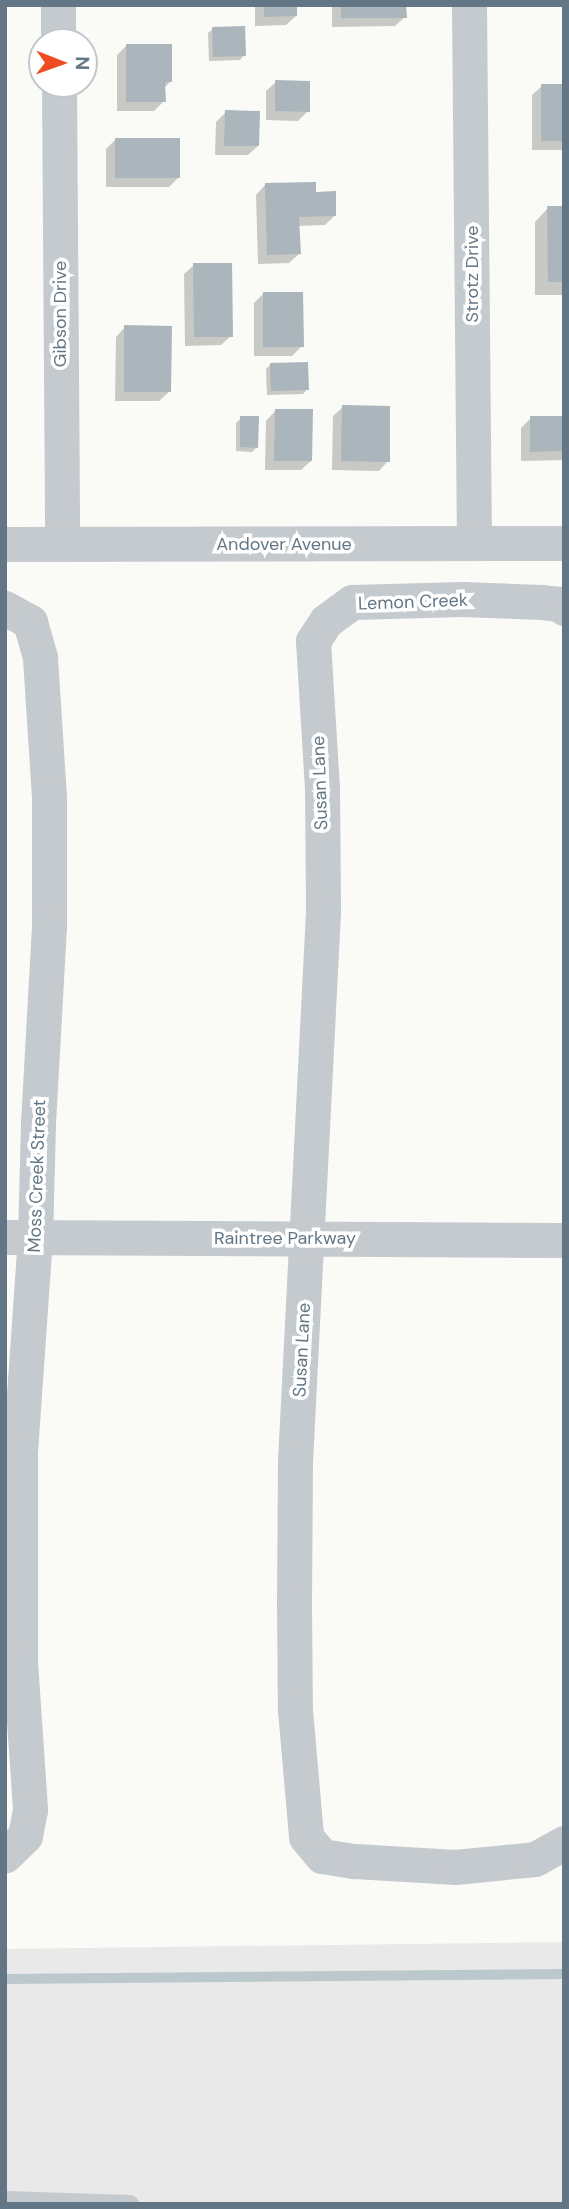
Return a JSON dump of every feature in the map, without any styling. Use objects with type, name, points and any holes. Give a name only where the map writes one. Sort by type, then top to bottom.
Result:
[{"type":"street","points":[[58,5],[58,28]]},
{"type":"street","name":"Strotz Drive","points":[[470,5],[474,543]]},
{"type":"street","name":"Gibson Drive","points":[[59,98],[62,544]]},
{"type":"street","name":"Andover Avenue","points":[[5,544],[564,543]]},
{"type":"street","name":"Lemon Creek","points":[[318,718],[313,641],[326,621],[352,602],[542,601],[560,604],[564,608]]},
{"type":"street","name":"Moss Creek Street","points":[[5,608],[30,622],[40,658],[48,797],[49,926],[38,1124],[20,1237],[18,1553],[30,1810],[25,1836],[5,1855]]},
{"type":"street","name":"Susan Lane","points":[[318,718],[323,912],[320,1012],[311,1117],[309,1238],[295,1460],[293,1603],[295,1710],[306,1837],[322,1856],[355,1861],[442,1866],[535,1859],[564,1843]]},
{"type":"street","name":"Raintree Parkway","points":[[20,1237],[564,1240]]},
{"type":"lane","points":[[5,2200],[130,2204]]},
{"type":"shaded area","points":[[564,1942],[564,2204],[5,2204],[5,1949]]},
{"type":"building","points":[[264,5],[297,5],[297,16],[264,17]]},
{"type":"building","points":[[341,5],[406,5],[407,18],[341,18]]},
{"type":"building","points":[[245,26],[246,56],[213,57],[212,27]]},
{"type":"building","points":[[126,44],[172,44],[172,82],[165,82],[166,102],[126,102]]},
{"type":"building","points":[[275,80],[310,81],[310,112],[275,111]]},
{"type":"building","points":[[541,84],[564,84],[564,141],[541,141]]},
{"type":"building","points":[[225,110],[260,111],[259,146],[224,146]]},
{"type":"building","points":[[115,138],[180,138],[180,178],[115,178]]},
{"type":"building","points":[[316,182],[316,192],[336,191],[336,216],[299,217],[301,254],[267,255],[265,183]]},
{"type":"building","points":[[547,206],[564,206],[564,282],[548,282]]},
{"type":"building","points":[[193,263],[232,263],[233,337],[194,337]]},
{"type":"building","points":[[263,292],[303,292],[304,347],[263,347]]},
{"type":"building","points":[[124,325],[172,326],[171,392],[124,392]]},
{"type":"building","points":[[308,362],[309,390],[271,391],[270,363]]},
{"type":"building","points":[[342,405],[390,406],[390,462],[341,461]]},
{"type":"building","points":[[275,409],[313,409],[312,461],[274,461]]},
{"type":"building","points":[[240,416],[259,416],[258,448],[240,447]]},
{"type":"building","points":[[530,416],[564,416],[564,451],[530,452]]},
{"type":"waterway","points":[[5,1979],[564,1974]]}]
